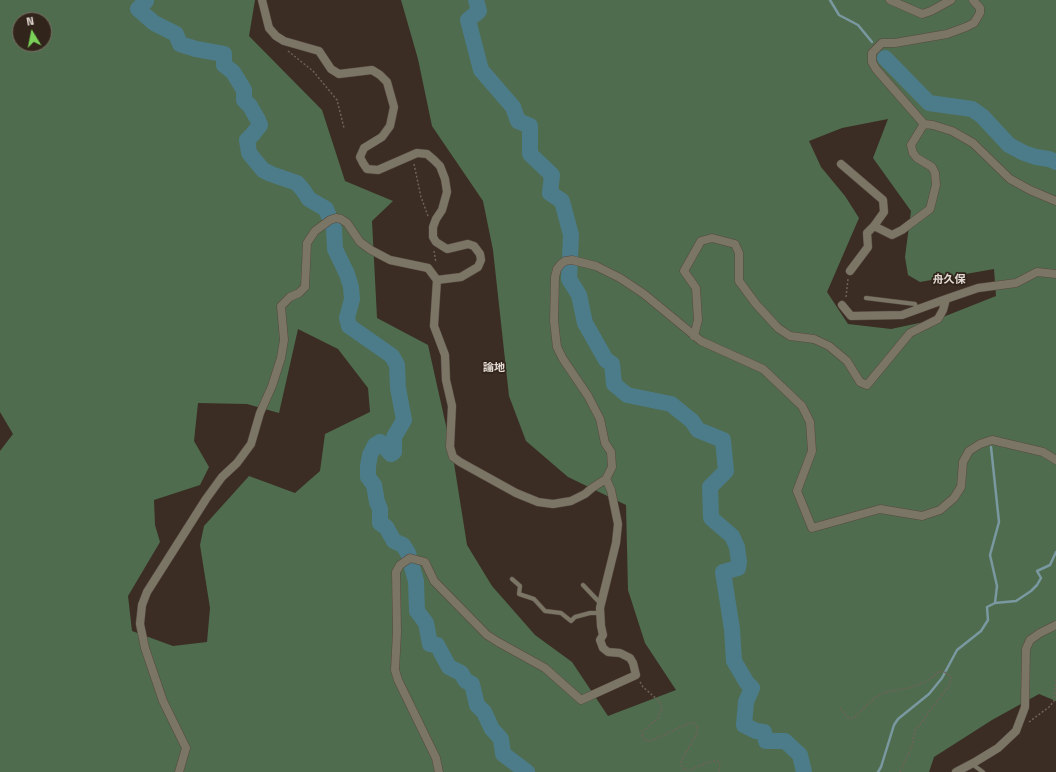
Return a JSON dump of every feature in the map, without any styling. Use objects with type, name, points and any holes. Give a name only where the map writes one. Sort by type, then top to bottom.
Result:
[{"type":"street","points":[[262,0],[269,28],[284,42],[319,51],[331,69],[339,74],[372,70],[387,82],[394,107],[390,126],[382,137],[364,148],[360,157],[367,169],[378,170],[417,153],[427,154],[440,166],[445,179],[447,192],[441,212],[433,227],[433,238],[436,242],[447,249],[468,244],[474,246],[480,254],[481,260],[478,267],[460,277],[437,280]]},
{"type":"street","points":[[890,0],[922,14],[931,11],[951,0]]},
{"type":"street","points":[[973,0],[980,8],[980,13],[974,23],[947,34],[882,43],[872,53],[872,62],[876,70],[924,124],[933,125],[952,131],[973,143],[1010,178],[1030,190],[1056,201]]},
{"type":"street","points":[[874,226],[892,235],[902,230],[930,209],[936,185],[935,173],[932,167],[917,158],[913,153],[912,145],[924,124]]},
{"type":"street","points":[[841,164],[883,200],[884,212],[874,226],[867,232],[868,247],[850,272]]},
{"type":"street","points":[[179,772],[186,748],[163,701],[145,648],[140,624],[142,605],[147,592],[206,499],[222,477],[237,462],[251,444],[260,412],[272,386],[281,358],[284,340],[281,306],[290,297],[299,294],[304,287],[307,243],[315,231],[330,220],[336,218],[342,219],[347,223],[360,242],[371,250],[390,260],[428,268],[437,280],[434,326],[445,355],[446,380],[452,406],[450,447],[453,457],[516,493],[538,502],[553,504],[571,501],[585,494],[606,479],[612,467],[611,452],[605,443],[600,419],[588,396],[563,359],[557,347],[554,314],[554,286],[557,269],[565,261],[572,260],[580,261],[604,269],[644,294],[701,341],[763,368],[802,406],[810,422],[812,451],[797,491],[812,528],[880,509],[922,516],[940,510],[954,498],[961,488],[963,462],[969,451],[980,444],[992,440],[1043,452],[1056,460]]},
{"type":"street","points":[[694,336],[698,320],[696,288],[684,271],[702,241],[712,238],[735,244],[739,253],[738,281],[778,328],[790,336],[814,339],[829,346],[847,361],[860,382],[867,385],[910,333],[938,319],[943,310],[946,299]]},
{"type":"street","points":[[842,305],[851,316],[902,315],[978,288],[1016,283],[1037,272],[1056,274]]},
{"type":"street","points":[[439,772],[436,758],[398,680],[395,670],[397,632],[396,572],[404,561],[410,558],[425,562],[434,581],[487,635],[545,668],[581,700],[636,675],[634,663],[630,658],[620,653],[608,652],[603,648],[600,640],[602,635],[599,613],[618,534],[618,524],[611,490],[606,479]]},
{"type":"street","points":[[956,772],[998,748],[1016,731],[1024,707],[1026,649],[1030,640],[1056,625]]},
{"type":"lane","points":[[866,298],[914,304],[917,310]]},
{"type":"lane","points":[[512,579],[520,586],[519,594],[534,599],[545,611],[561,613],[571,622],[575,617],[590,613],[599,613]]},
{"type":"lane","points":[[583,585],[601,604]]},
{"type":"lane","points":[[972,764],[983,772]]},
{"type":"path","points":[[281,39],[280,45],[313,71],[337,100],[344,128]]},
{"type":"path","points":[[414,154],[414,168],[427,216],[441,212]]},
{"type":"path","points":[[842,305],[846,297],[850,272]]},
{"type":"path","points":[[840,708],[848,718],[854,718],[874,698],[886,692],[909,688],[927,681],[940,671],[947,673],[951,678],[950,684],[915,731],[912,746],[900,772]]},
{"type":"path","points":[[636,675],[643,687],[659,701],[661,706],[661,712],[658,718],[642,732],[642,736],[645,740],[651,741],[689,723],[694,723],[698,729],[681,761],[682,767],[685,770],[690,770],[709,762],[718,761],[720,765],[719,772]]},
{"type":"path","points":[[1027,725],[1054,701],[1056,680]]},
{"type":"green space","points":[[0,0],[255,0],[249,36],[322,110],[345,181],[393,201],[372,221],[377,318],[428,345],[453,457],[467,545],[492,586],[535,635],[572,662],[608,716],[676,690],[645,643],[628,590],[626,505],[568,477],[526,441],[509,396],[493,250],[483,201],[432,126],[418,59],[401,0],[1056,0],[1056,701],[1039,694],[992,720],[934,757],[929,772],[0,772],[0,451],[13,434],[0,412]],"holes":[[[888,119],[873,158],[911,211],[905,257],[908,275],[920,282],[994,269],[996,296],[938,319],[891,329],[848,324],[827,292],[859,218],[845,196],[821,167],[809,141],[842,128]],[[298,329],[338,349],[368,388],[370,412],[325,434],[320,471],[295,493],[249,476],[204,526],[200,545],[210,608],[207,642],[173,646],[132,631],[128,596],[160,542],[155,525],[154,500],[200,485],[209,467],[194,441],[198,403],[247,404],[279,413]]]},
{"type":"waterway","points":[[144,0],[146,1],[138,9],[154,23],[176,34],[180,44],[196,49],[224,54],[224,65],[233,72],[244,90],[244,100],[250,106],[260,125],[247,140],[249,153],[263,170],[297,183],[309,199],[326,209],[334,229],[335,249],[347,274],[351,287],[352,299],[347,318],[349,326],[392,356],[397,365],[398,388],[404,420],[394,437],[394,452],[391,454],[380,442],[375,445],[370,455],[368,466],[368,477],[374,485],[377,502],[380,509],[380,523],[386,527],[394,541],[403,545],[408,553],[416,581],[417,611],[426,623],[430,644],[437,645],[449,667],[461,673],[466,681],[472,684],[477,705],[484,712],[492,729],[501,739],[503,754],[527,772]]},
{"type":"waterway","points":[[476,0],[479,11],[468,20],[481,70],[513,107],[518,121],[530,126],[530,154],[552,175],[550,193],[562,201],[571,235],[569,279],[579,295],[585,323],[606,360],[612,364],[614,384],[627,395],[671,404],[692,421],[698,430],[723,440],[726,471],[710,487],[711,518],[732,536],[737,547],[739,562],[738,568],[723,572],[732,629],[734,661],[747,683],[752,688],[746,702],[744,725],[756,731],[764,732],[766,741],[785,741],[800,755],[804,772]]},
{"type":"waterway","points":[[830,0],[839,15],[858,25],[872,42]]},
{"type":"waterway","points":[[882,54],[885,58]]},
{"type":"waterway","points":[[885,58],[929,103],[972,109],[982,116],[1009,145],[1024,153],[1056,162]]},
{"type":"waterway","points":[[991,447],[999,522],[990,555],[997,586],[995,603]]},
{"type":"waterway","points":[[878,772],[881,767],[894,725],[898,719],[929,694],[942,678],[957,650],[981,631],[988,620],[987,607],[995,603],[1016,601],[1031,591],[1041,578],[1037,571],[1050,565],[1056,552]]},
{"type":"district","name":"舟久保","points":[[949,280]]},
{"type":"district","name":"論地","points":[[494,368]]}]
